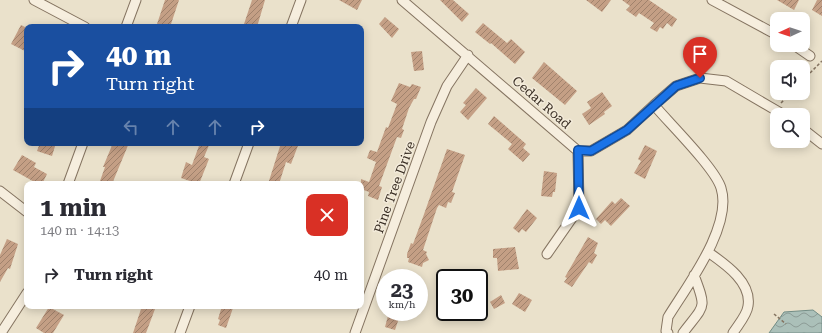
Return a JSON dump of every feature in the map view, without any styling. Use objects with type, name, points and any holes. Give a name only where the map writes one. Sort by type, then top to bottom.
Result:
[{"type":"street","points":[[34,0],[79,24]]},
{"type":"street","points":[[127,24],[136,0]]},
{"type":"street","points":[[292,24],[301,0]]},
{"type":"street","name":"Cedar Road","points":[[402,0],[578,150]]},
{"type":"street","points":[[712,0],[770,32]]},
{"type":"street","points":[[804,52],[810,56]]},
{"type":"street","name":"Pine Tree Drive","points":[[364,308],[431,122],[447,86],[468,55]]},
{"type":"street","points":[[547,254],[579,208],[578,150],[591,151],[627,130],[676,86],[700,78],[726,81],[775,108]]},
{"type":"street","points":[[654,105],[710,170],[721,188],[722,209],[712,245],[668,317],[666,331],[668,333]]},
{"type":"street","points":[[810,135],[822,144]]},
{"type":"street","points":[[69,181],[82,146]]},
{"type":"street","points":[[235,181],[248,146]]},
{"type":"street","points":[[0,191],[24,210]]},
{"type":"street","points":[[708,252],[727,267],[748,291],[748,307],[733,333]]},
{"type":"street","points":[[683,333],[702,307],[703,298],[694,275]]},
{"type":"street","points":[[1,333],[24,298]]},
{"type":"street","points":[[180,333],[189,309]]},
{"type":"street","name":"Pine Tree Drive","points":[[355,333],[364,309]]},
{"type":"path","points":[[810,73],[822,61]]},
{"type":"path","points":[[775,108],[783,100]]},
{"type":"path","points":[[774,314],[786,324]]},
{"type":"water","points":[[813,310],[822,317],[822,333],[769,333],[784,312]]},
{"type":"building","points":[[165,0],[179,0],[171,24],[157,24]]},
{"type":"building","points":[[252,0],[265,0],[258,24],[244,24]]},
{"type":"building","points":[[339,0],[362,0],[357,10]]},
{"type":"building","points":[[440,0],[453,0],[469,14],[462,22]]},
{"type":"building","points":[[586,0],[611,0],[602,12]]},
{"type":"building","points":[[622,0],[649,0],[677,19],[672,27],[667,23],[663,29],[660,27],[657,32],[650,28],[654,23],[639,13],[636,17],[626,10],[630,6]]},
{"type":"building","points":[[777,0],[799,0],[794,10]]},
{"type":"building","points":[[817,0],[822,0],[822,16],[812,10]]},
{"type":"building","points":[[385,17],[399,29],[392,38],[379,24]]},
{"type":"building","points":[[483,23],[507,43],[511,39],[525,52],[515,64],[491,43],[490,44],[475,32]]},
{"type":"building","points":[[21,25],[24,26],[24,50],[11,44]]},
{"type":"building","points":[[422,51],[424,70],[414,71],[411,52]]},
{"type":"building","points":[[544,62],[577,91],[565,105],[532,78]]},
{"type":"building","points":[[399,83],[410,87],[412,84],[421,87],[416,99],[414,99],[409,108],[402,129],[404,130],[401,138],[397,137],[379,186],[382,187],[378,200],[368,196],[369,192],[364,190],[364,181],[361,181],[361,179],[369,182],[376,162],[367,158],[370,150],[377,152],[386,127],[388,128],[397,104],[391,101]]},
{"type":"building","points":[[476,88],[487,98],[468,120],[460,112],[466,105],[463,103]]},
{"type":"building","points":[[602,92],[612,106],[604,112],[605,114],[589,125],[582,114],[591,108],[587,102]]},
{"type":"building","points":[[494,116],[526,144],[523,148],[530,154],[523,162],[508,149],[512,144],[488,124]]},
{"type":"building","points":[[645,145],[657,151],[645,179],[634,173],[641,161],[638,159]]},
{"type":"building","points":[[39,146],[55,146],[52,156],[37,151]]},
{"type":"building","points":[[112,146],[128,146],[113,181],[100,181],[105,167],[103,167]]},
{"type":"building","points":[[199,146],[209,146],[204,157],[209,159],[200,181],[190,181],[181,178],[186,162],[192,165]]},
{"type":"building","points":[[280,146],[298,146],[291,164],[286,162],[280,181],[269,181]]},
{"type":"building","points":[[447,149],[465,155],[452,192],[455,193],[451,203],[448,202],[446,208],[439,205],[437,208],[423,250],[427,252],[426,254],[429,260],[423,263],[422,267],[408,262],[409,258],[407,258],[407,254],[411,243],[413,244]]},
{"type":"building","points":[[22,155],[36,163],[34,167],[47,174],[44,181],[33,181],[13,170]]},
{"type":"building","points":[[544,171],[557,173],[555,192],[553,192],[552,197],[541,196]]},
{"type":"building","points":[[621,198],[630,206],[611,226],[605,220],[601,224],[596,219],[612,201],[615,204]]},
{"type":"building","points":[[527,209],[537,218],[526,232],[522,229],[519,233],[513,228]]},
{"type":"building","points":[[588,237],[598,243],[594,253],[597,255],[592,264],[589,262],[572,287],[564,282],[567,278],[565,277]]},
{"type":"building","points":[[7,239],[18,244],[10,269],[8,268],[0,282],[0,255]]},
{"type":"building","points":[[515,247],[519,269],[498,271],[497,258],[493,258],[493,249]]},
{"type":"building","points":[[519,293],[532,300],[525,312],[512,304]]},
{"type":"building","points":[[501,295],[505,303],[494,309],[490,302]]},
{"type":"building","points":[[48,309],[53,309],[64,315],[53,333],[44,333],[36,328]]},
{"type":"building","points":[[141,309],[155,309],[146,333],[133,333]]},
{"type":"building","points":[[221,309],[233,309],[226,328],[218,325],[220,320],[218,319]]},
{"type":"building","points":[[387,321],[398,321],[395,330],[385,327]]},
{"type":"route","points":[[579,208],[578,150],[591,151],[627,130],[676,86],[700,78]]}]
